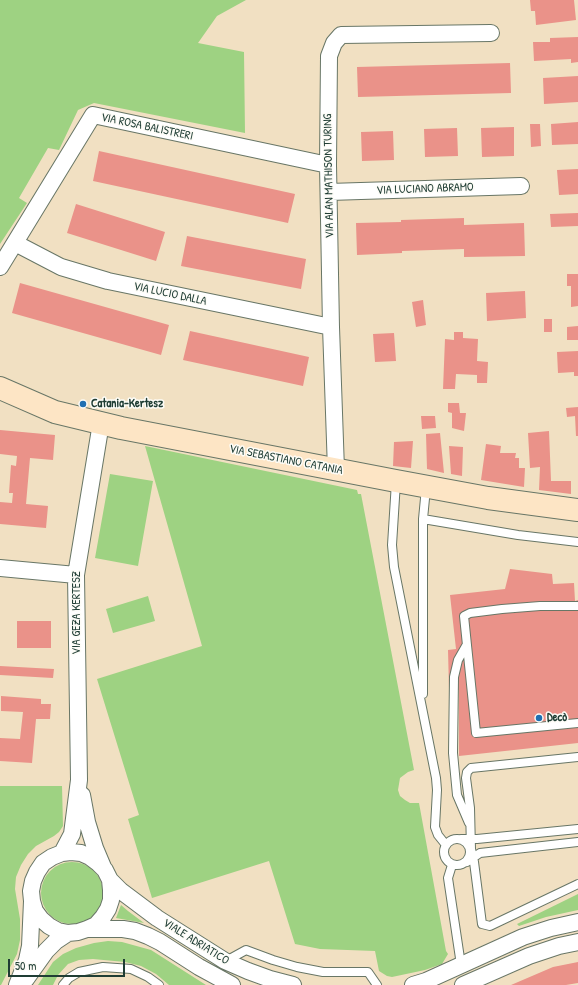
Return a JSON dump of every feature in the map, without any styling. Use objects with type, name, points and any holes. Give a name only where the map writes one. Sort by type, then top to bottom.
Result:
[{"type":"main road","name":"VIA SEBASTIANO CATANIA","points":[[0,388],[55,412],[101,423],[396,481],[524,503],[578,510]]},
{"type":"street","name":"VIA ALAN MATHISON TURING","points":[[336,470],[331,327],[328,165],[329,56],[334,43],[341,35],[491,34]]},
{"type":"street","name":"VIA ROSA BALISTRERI","points":[[0,268],[93,115],[328,165]]},
{"type":"street","name":"VIA LUCIANO ABRAMO","points":[[329,192],[522,186]]},
{"type":"street","name":"VIA LUCIO DALLA","points":[[14,243],[61,267],[108,281],[331,327]]},
{"type":"street","name":"VIA GEZA KERTESZ","points":[[79,780],[76,575],[101,423]]},
{"type":"street","points":[[0,568],[76,575]]},
{"type":"street","points":[[62,853],[72,834],[79,780]]},
{"type":"street","points":[[32,902],[35,911],[49,926],[58,931],[68,933],[88,929],[103,917],[108,909],[111,900],[111,890],[107,875],[95,848],[87,822],[79,780]]},
{"type":"street","points":[[18,985],[27,960],[30,946],[31,891],[33,881],[43,863],[62,853],[81,853],[98,862],[107,875]]},
{"type":"street","name":"VIALE ADRIATICO","points":[[107,875],[121,892],[157,918],[225,961],[270,979],[293,985]]},
{"type":"street","points":[[413,985],[426,981],[523,937],[551,928],[578,922]]},
{"type":"street","name":"VIALE ADRIATICO","points":[[88,929],[135,931],[148,936],[232,985]]},
{"type":"street","points":[[21,985],[46,951],[56,941],[68,933]]},
{"type":"street","points":[[463,985],[529,956],[559,946],[578,942]]},
{"type":"lane","points":[[396,481],[392,545],[394,567],[436,778],[437,790],[435,827],[438,835],[446,845]]},
{"type":"lane","points":[[423,713],[423,519],[426,486]]},
{"type":"lane","points":[[423,519],[518,535],[578,542]]},
{"type":"lane","points":[[578,606],[540,606],[470,612],[464,616],[476,733],[578,723]]},
{"type":"lane","points":[[466,646],[458,660],[454,677],[453,753],[457,795],[471,827]]},
{"type":"lane","points":[[470,856],[471,827],[466,778],[467,772],[471,768],[578,757]]},
{"type":"lane","points":[[578,829],[451,840],[446,845],[444,851],[445,858],[452,864],[458,866],[470,856],[480,853],[578,842]]},
{"type":"lane","points":[[461,839],[467,843],[482,924],[490,926],[578,884]]},
{"type":"lane","points":[[452,864],[448,878],[461,965]]},
{"type":"lane","points":[[225,961],[246,950],[297,967],[322,972],[368,972],[377,985]]},
{"type":"lane","points":[[62,985],[68,978],[79,972],[103,967],[131,969],[148,977],[158,985]]},
{"type":"green space","points":[[0,0],[246,0],[217,16],[198,43],[244,52],[245,133],[94,103],[78,110],[59,150],[48,148],[19,198],[27,203],[0,244]]},
{"type":"green space","points":[[145,446],[357,490],[358,494],[361,494],[414,770],[408,772],[400,778],[398,790],[400,796],[405,800],[410,803],[419,803],[446,951],[448,954],[442,964],[425,970],[392,977],[379,971],[375,951],[320,949],[295,944],[269,861],[152,898],[128,819],[139,815],[97,679],[202,646]]},
{"type":"green space","points":[[110,474],[153,481],[138,566],[95,558]]},
{"type":"green space","points":[[148,596],[155,621],[113,633],[106,609]]},
{"type":"green space","points":[[0,786],[62,786],[63,826],[54,836],[36,846],[28,854],[16,877],[15,889],[20,919],[20,940],[17,954],[1,985],[0,985]]},
{"type":"green space","points":[[66,862],[78,862],[94,871],[101,881],[103,893],[101,905],[94,915],[78,924],[66,924],[55,919],[46,910],[41,899],[41,887],[46,876],[55,867]]},
{"type":"green space","points":[[578,894],[578,910],[546,917],[519,926],[517,924]]},
{"type":"green space","points":[[121,905],[128,911],[144,923],[116,918]]},
{"type":"green space","points":[[108,941],[122,942],[151,950],[206,985],[169,985],[156,974],[141,966],[125,962],[93,959],[79,960],[68,964],[58,975],[53,985],[38,985],[53,962],[63,954],[76,948]]},
{"type":"building","points":[[530,0],[574,0],[576,20],[536,25],[535,11],[531,11]]},
{"type":"building","points":[[578,37],[578,62],[571,63],[571,59],[534,61],[533,42],[550,42],[550,38]]},
{"type":"building","points":[[510,63],[511,93],[358,97],[357,67]]},
{"type":"building","points":[[578,76],[578,102],[544,104],[543,78]]},
{"type":"building","points":[[578,122],[578,144],[552,145],[551,124]]},
{"type":"building","points":[[530,124],[540,124],[541,146],[531,147]]},
{"type":"building","points":[[514,127],[514,156],[482,157],[481,128]]},
{"type":"building","points":[[457,128],[458,156],[425,157],[424,129]]},
{"type":"building","points":[[393,131],[394,160],[362,161],[361,132]]},
{"type":"building","points":[[99,151],[295,194],[288,223],[93,181]]},
{"type":"building","points":[[578,169],[578,194],[559,195],[557,170]]},
{"type":"building","points":[[76,204],[165,232],[156,261],[67,233]]},
{"type":"building","points":[[578,213],[578,226],[551,227],[550,214]]},
{"type":"building","points":[[464,218],[464,225],[524,223],[525,256],[464,257],[464,249],[402,251],[402,253],[357,255],[356,223]]},
{"type":"building","points":[[187,236],[306,259],[301,289],[181,266]]},
{"type":"building","points":[[567,274],[578,274],[578,306],[571,307],[571,286],[567,286]]},
{"type":"building","points":[[20,283],[169,325],[161,355],[12,313]]},
{"type":"building","points":[[525,291],[526,318],[487,321],[486,293]]},
{"type":"building","points":[[423,300],[426,325],[416,327],[412,302]]},
{"type":"building","points":[[544,319],[552,319],[552,332],[544,332]]},
{"type":"building","points":[[578,326],[578,340],[567,340],[567,327]]},
{"type":"building","points":[[190,331],[309,357],[303,386],[183,360]]},
{"type":"building","points":[[454,332],[463,332],[463,338],[478,339],[477,361],[488,362],[487,383],[477,383],[477,375],[456,374],[455,389],[443,389],[445,339],[454,340]]},
{"type":"building","points":[[394,333],[396,361],[375,362],[373,334]]},
{"type":"building","points":[[578,351],[578,376],[574,376],[574,372],[558,373],[557,352]]},
{"type":"building","points":[[448,403],[459,403],[460,413],[466,413],[464,431],[452,428],[452,413],[448,412]]},
{"type":"building","points":[[578,407],[578,436],[576,436],[575,416],[567,417],[566,408]]},
{"type":"building","points":[[421,416],[435,416],[436,428],[422,429]]},
{"type":"building","points":[[0,430],[55,435],[53,460],[30,458],[26,504],[48,506],[46,528],[0,524],[0,502],[12,503],[13,493],[9,493],[11,465],[16,466],[17,456],[0,454]]},
{"type":"building","points":[[549,431],[551,481],[571,481],[571,494],[539,490],[540,467],[530,468],[528,433]]},
{"type":"building","points":[[440,433],[444,473],[427,469],[426,434]]},
{"type":"building","points":[[413,441],[411,468],[393,466],[394,442]]},
{"type":"building","points":[[486,444],[501,446],[500,453],[516,453],[515,458],[519,458],[519,468],[525,468],[524,487],[481,480]]},
{"type":"building","points":[[449,446],[463,447],[462,476],[451,474]]},
{"type":"building","points":[[510,569],[552,574],[553,584],[574,583],[575,601],[578,600],[578,743],[459,756],[459,690],[449,689],[448,650],[456,649],[450,595],[505,589]]},
{"type":"building","points":[[17,621],[51,621],[51,648],[17,648]]},
{"type":"building","points":[[0,666],[54,669],[53,678],[0,675]]},
{"type":"building","points":[[1,696],[41,699],[41,704],[51,704],[50,719],[36,719],[32,763],[0,761],[0,738],[20,739],[23,712],[1,711]]},
{"type":"building","points":[[578,962],[578,983],[566,985],[511,985],[553,967]]},
{"type":"place","name":"Catania-Kertesz","points":[[83,404]]},
{"type":"place","name":"Decò","points":[[539,718]]}]
